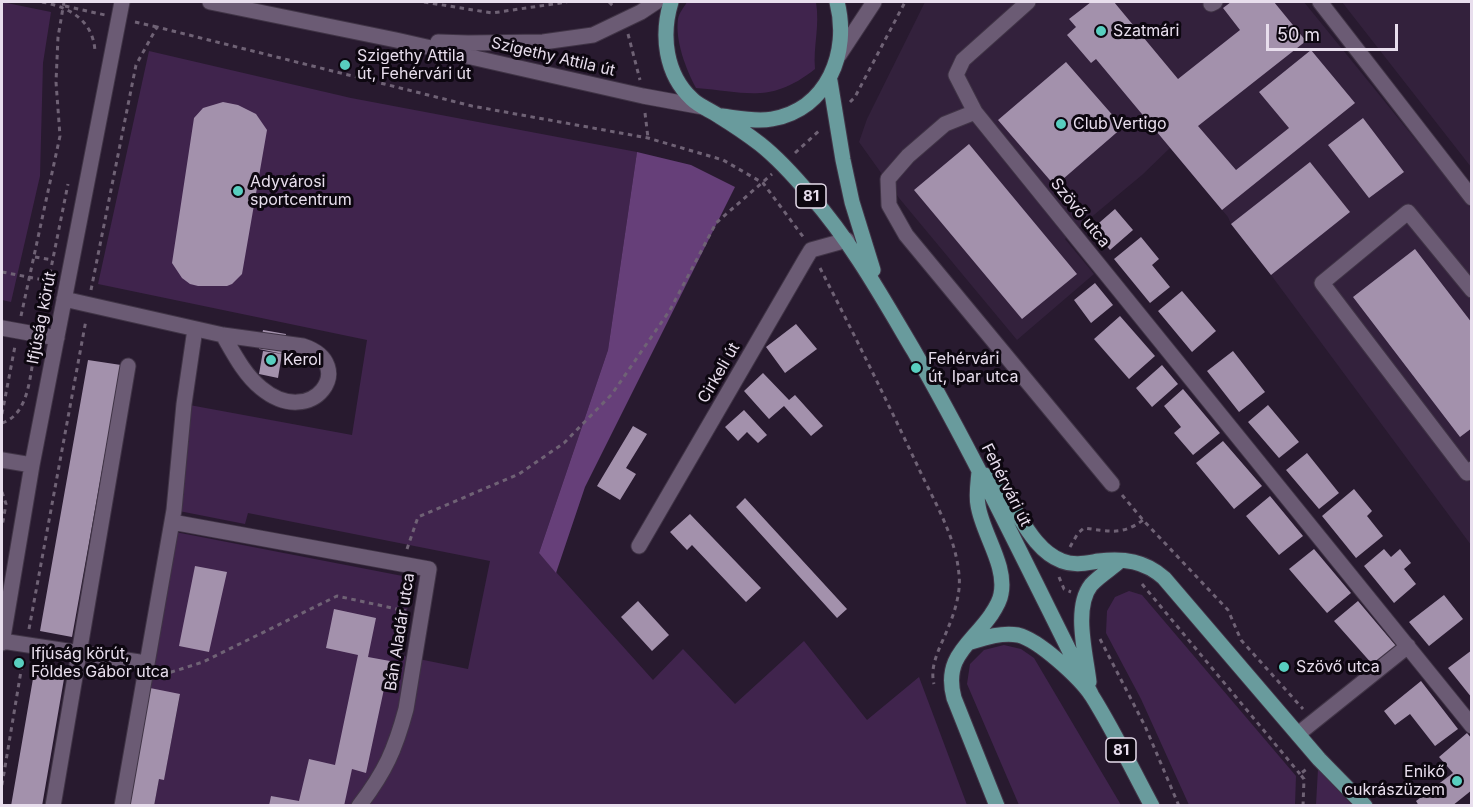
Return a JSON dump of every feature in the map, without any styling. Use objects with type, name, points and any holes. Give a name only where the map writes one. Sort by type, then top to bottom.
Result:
[{"type":"main road","name":"Fehérvári út","points":[[670,2],[665,25],[666,45],[670,64],[679,82],[703,107],[759,144],[783,165],[812,196],[847,240],[882,296],[979,469],[1091,694]]},
{"type":"main road","name":"Fehérvári út","points":[[719,116],[771,119],[797,111],[816,98],[830,81],[839,55],[841,21],[837,2]]},
{"type":"main road","name":"Fehérvári út","points":[[830,81],[852,202],[882,296]]},
{"type":"main road","points":[[979,469],[1001,489],[1037,543],[1049,554],[1072,564],[1132,561],[1144,564],[1164,578],[1319,759],[1365,806]]},
{"type":"main road","points":[[979,469],[978,505],[1001,579],[1001,594],[996,608],[954,661],[950,684],[997,806]]},
{"type":"main road","points":[[1091,694],[1082,628],[1084,597],[1100,577],[1120,561]]},
{"type":"main road","points":[[968,643],[1004,634],[1028,639],[1064,666],[1091,694]]},
{"type":"main road","name":"81","points":[[1091,694],[1152,806]]},
{"type":"street","name":"Ifjúság körút","points":[[2,642],[9,559],[32,465],[122,2]]},
{"type":"street","name":"Szigethy Attila út","points":[[210,2],[703,107]]},
{"type":"street","name":"Szigethy Attila út","points":[[396,40],[468,44],[543,42],[593,35],[624,21],[656,2]]},
{"type":"street","points":[[839,55],[874,2]]},
{"type":"street","name":"Szövő utca","points":[[1028,2],[963,60],[956,75],[975,111],[1472,726]]},
{"type":"street","points":[[1320,2],[1472,198]]},
{"type":"street","points":[[975,111],[945,124],[908,156],[888,179],[889,205],[906,235],[1112,484]]},
{"type":"street","points":[[1472,290],[1408,212],[1322,283],[1467,473],[1472,469]]},
{"type":"street","points":[[811,250],[847,240]]},
{"type":"street","name":"Cirkeli út","points":[[639,546],[811,250]]},
{"type":"street","points":[[64,299],[223,335],[313,349],[323,356],[328,370],[326,383],[321,393],[310,401],[295,402],[278,398],[262,389],[238,363],[223,335]]},
{"type":"street","points":[[2,328],[57,338]]},
{"type":"street","points":[[122,806],[172,522],[184,404],[195,329]]},
{"type":"street","points":[[53,806],[128,366]]},
{"type":"street","points":[[2,460],[32,465]]},
{"type":"street","name":"Bán Aladár utca","points":[[172,522],[429,569],[406,710],[395,747],[383,773],[359,806]]},
{"type":"street","points":[[2,642],[146,663]]},
{"type":"street","points":[[1298,734],[1408,646]]},
{"type":"path","points":[[42,2],[63,4],[83,20],[94,38],[93,62]]},
{"type":"path","points":[[424,2],[492,13],[567,2]]},
{"type":"path","points":[[609,2],[624,21],[638,69],[644,96],[648,138]]},
{"type":"path","points":[[402,564],[418,517],[519,474],[564,443],[612,394],[670,310],[716,223],[783,165],[855,97],[905,2]]},
{"type":"path","points":[[2,414],[60,136],[57,82],[58,37],[63,4]]},
{"type":"path","points":[[2,785],[88,305],[136,65],[157,27],[472,106],[648,138],[723,160],[763,183],[811,250],[882,391],[955,546],[960,577],[956,605],[935,658],[933,679],[936,689]]},
{"type":"path","points":[[2,423],[18,413],[23,404],[69,178]]},
{"type":"path","points":[[34,256],[53,260]]},
{"type":"path","points":[[2,272],[49,281]]},
{"type":"path","points":[[1112,484],[1228,610],[1241,639],[1314,722]]},
{"type":"path","points":[[2,492],[6,504],[2,528]]},
{"type":"path","points":[[1078,533],[1084,528],[1124,531],[1133,528],[1143,520]]},
{"type":"path","points":[[1134,580],[1142,584],[1304,779],[1303,806]]},
{"type":"path","points":[[143,682],[203,662],[337,596],[422,615]]},
{"type":"path","points":[[1096,632],[1144,726],[1179,806]]},
{"type":"path","points":[[1300,774],[1319,759]]},
{"type":"shaded area","points":[[2,2],[51,12],[43,63],[40,176],[11,302],[2,300]]},
{"type":"shaded area","points":[[687,2],[816,2],[815,69],[785,87],[771,91],[744,93],[696,88],[685,64],[678,36],[680,12]]},
{"type":"shaded area","points":[[925,2],[1304,2],[1471,208],[1471,545],[1228,217],[1170,148],[1142,175],[1065,239],[1094,274],[1017,340],[899,198],[859,142],[867,119]]},
{"type":"shaded area","points":[[1342,2],[1471,2],[1471,167]]},
{"type":"shaded area","points":[[149,51],[351,98],[637,152],[608,350],[539,553],[653,680],[683,649],[735,704],[804,641],[867,720],[919,677],[967,805],[154,805],[159,779],[164,779],[180,695],[142,687],[170,531],[413,578],[399,655],[468,669],[490,561],[248,513],[245,524],[174,510],[184,404],[352,435],[367,340],[98,284]]},
{"type":"shaded area","points":[[637,152],[691,165],[735,187],[585,487],[556,573],[539,553],[608,350]]},
{"type":"shaded area","points":[[1129,591],[1142,595],[1296,776],[1295,805],[1189,805],[1141,699],[1106,633],[1107,611],[1115,597]]},
{"type":"shaded area","points":[[1004,645],[1021,649],[1034,658],[1121,805],[1019,805],[967,684],[970,664],[984,650]]},
{"type":"shaded area","points":[[1318,769],[1352,805],[1316,805]]},
{"type":"building","points":[[1091,2],[1114,2],[1178,79],[1240,30],[1223,8],[1231,2],[1274,2],[1306,41],[1198,126],[1236,170],[1289,128],[1259,92],[1311,50],[1355,103],[1222,210],[1096,59],[1091,63],[1067,35],[1076,27],[1069,19]]},
{"type":"building","name":"Club Vertigo","points":[[1066,62],[1123,127],[1055,186],[998,120]]},
{"type":"building","points":[[223,102],[238,105],[256,114],[267,130],[242,274],[227,286],[198,286],[182,278],[172,263],[194,118],[203,108]]},
{"type":"building","points":[[1363,118],[1404,172],[1369,198],[1328,145]]},
{"type":"building","points":[[969,144],[1077,274],[1022,319],[914,190]]},
{"type":"building","points":[[1310,162],[1350,212],[1271,275],[1231,224]]},
{"type":"building","points":[[1115,209],[1133,230],[1110,250],[1092,229]]},
{"type":"building","points":[[1141,237],[1159,259],[1152,265],[1170,287],[1150,303],[1114,259]]},
{"type":"building","points":[[1415,249],[1472,323],[1472,428],[1460,437],[1353,297]]},
{"type":"building","points":[[1095,283],[1113,305],[1091,323],[1074,300]]},
{"type":"building","points":[[1182,291],[1216,331],[1192,352],[1158,311]]},
{"type":"building","points":[[1120,316],[1155,356],[1129,379],[1094,339]]},
{"type":"building","points":[[796,324],[817,349],[785,373],[766,347]]},
{"type":"building","points":[[263,330],[286,334],[283,354],[259,349]]},
{"type":"building","points":[[263,351],[282,354],[278,378],[259,374]]},
{"type":"building","points":[[1233,351],[1265,392],[1239,412],[1207,371]]},
{"type":"building","points":[[88,360],[121,365],[72,637],[40,631]]},
{"type":"building","points":[[1162,365],[1178,384],[1152,407],[1136,388]]},
{"type":"building","points":[[763,373],[789,400],[795,395],[823,426],[811,436],[784,406],[769,419],[744,391]]},
{"type":"building","points":[[1183,389],[1220,433],[1193,455],[1174,433],[1181,427],[1164,406]]},
{"type":"building","points":[[1268,405],[1299,442],[1279,458],[1248,422]]},
{"type":"building","points":[[744,410],[767,435],[758,443],[747,432],[738,441],[725,427]]},
{"type":"building","points":[[633,426],[647,434],[626,468],[636,474],[620,500],[597,486]]},
{"type":"building","points":[[1223,441],[1262,486],[1234,509],[1196,463]]},
{"type":"building","points":[[1307,453],[1339,493],[1319,509],[1286,470]]},
{"type":"building","points":[[1354,489],[1372,511],[1367,516],[1383,536],[1356,558],[1322,516]]},
{"type":"building","points":[[1270,496],[1303,536],[1279,555],[1246,516]]},
{"type":"building","points":[[745,498],[847,609],[837,618],[736,507]]},
{"type":"building","points":[[690,514],[761,588],[746,602],[692,545],[687,550],[670,532]]},
{"type":"building","points":[[1314,549],[1351,593],[1327,613],[1289,569]]},
{"type":"building","points":[[1384,549],[1391,557],[1400,549],[1411,563],[1404,569],[1416,584],[1394,603],[1364,566]]},
{"type":"building","points":[[195,566],[227,572],[209,652],[179,646]]},
{"type":"building","points":[[1444,595],[1463,619],[1429,646],[1409,622]]},
{"type":"building","points":[[638,601],[669,635],[652,651],[621,617]]},
{"type":"building","points":[[1358,601],[1396,646],[1373,665],[1334,621]]},
{"type":"building","points":[[334,609],[376,618],[368,657],[390,661],[366,773],[352,769],[344,806],[269,806],[271,796],[299,801],[309,759],[335,765],[358,655],[326,648]]},
{"type":"building","points":[[1472,650],[1472,698],[1448,668]]},
{"type":"building","points":[[35,667],[65,673],[42,806],[11,806]]},
{"type":"building","points":[[1421,681],[1458,729],[1435,746],[1410,714],[1395,725],[1384,711]]},
{"type":"building","points":[[150,688],[180,694],[164,780],[159,779],[154,806],[122,806]]},
{"type":"building","name":"Enikő cukrászüzem","points":[[1467,733],[1472,739],[1472,790],[1452,806],[1419,806],[1416,801],[1453,773],[1439,757]]},
{"type":"place","name":"Szatmári","points":[[1101,31]]},
{"type":"place","name":"Szigethy Attila út, Fehérvári út","points":[[345,65]]},
{"type":"place","name":"Club Vertigo","points":[[1061,124]]},
{"type":"place","name":"Adyvárosi sportcentrum","points":[[238,191]]},
{"type":"place","name":"Kerol","points":[[271,360]]},
{"type":"place","name":"Fehérvári út, Ipar utca","points":[[916,368]]},
{"type":"place","name":"Ifjúság körút, Földes Gábor utca","points":[[19,663]]},
{"type":"place","name":"Szövő utca","points":[[1284,667]]},
{"type":"place","name":"Enikő cukrászüzem","points":[[1457,781]]}]
